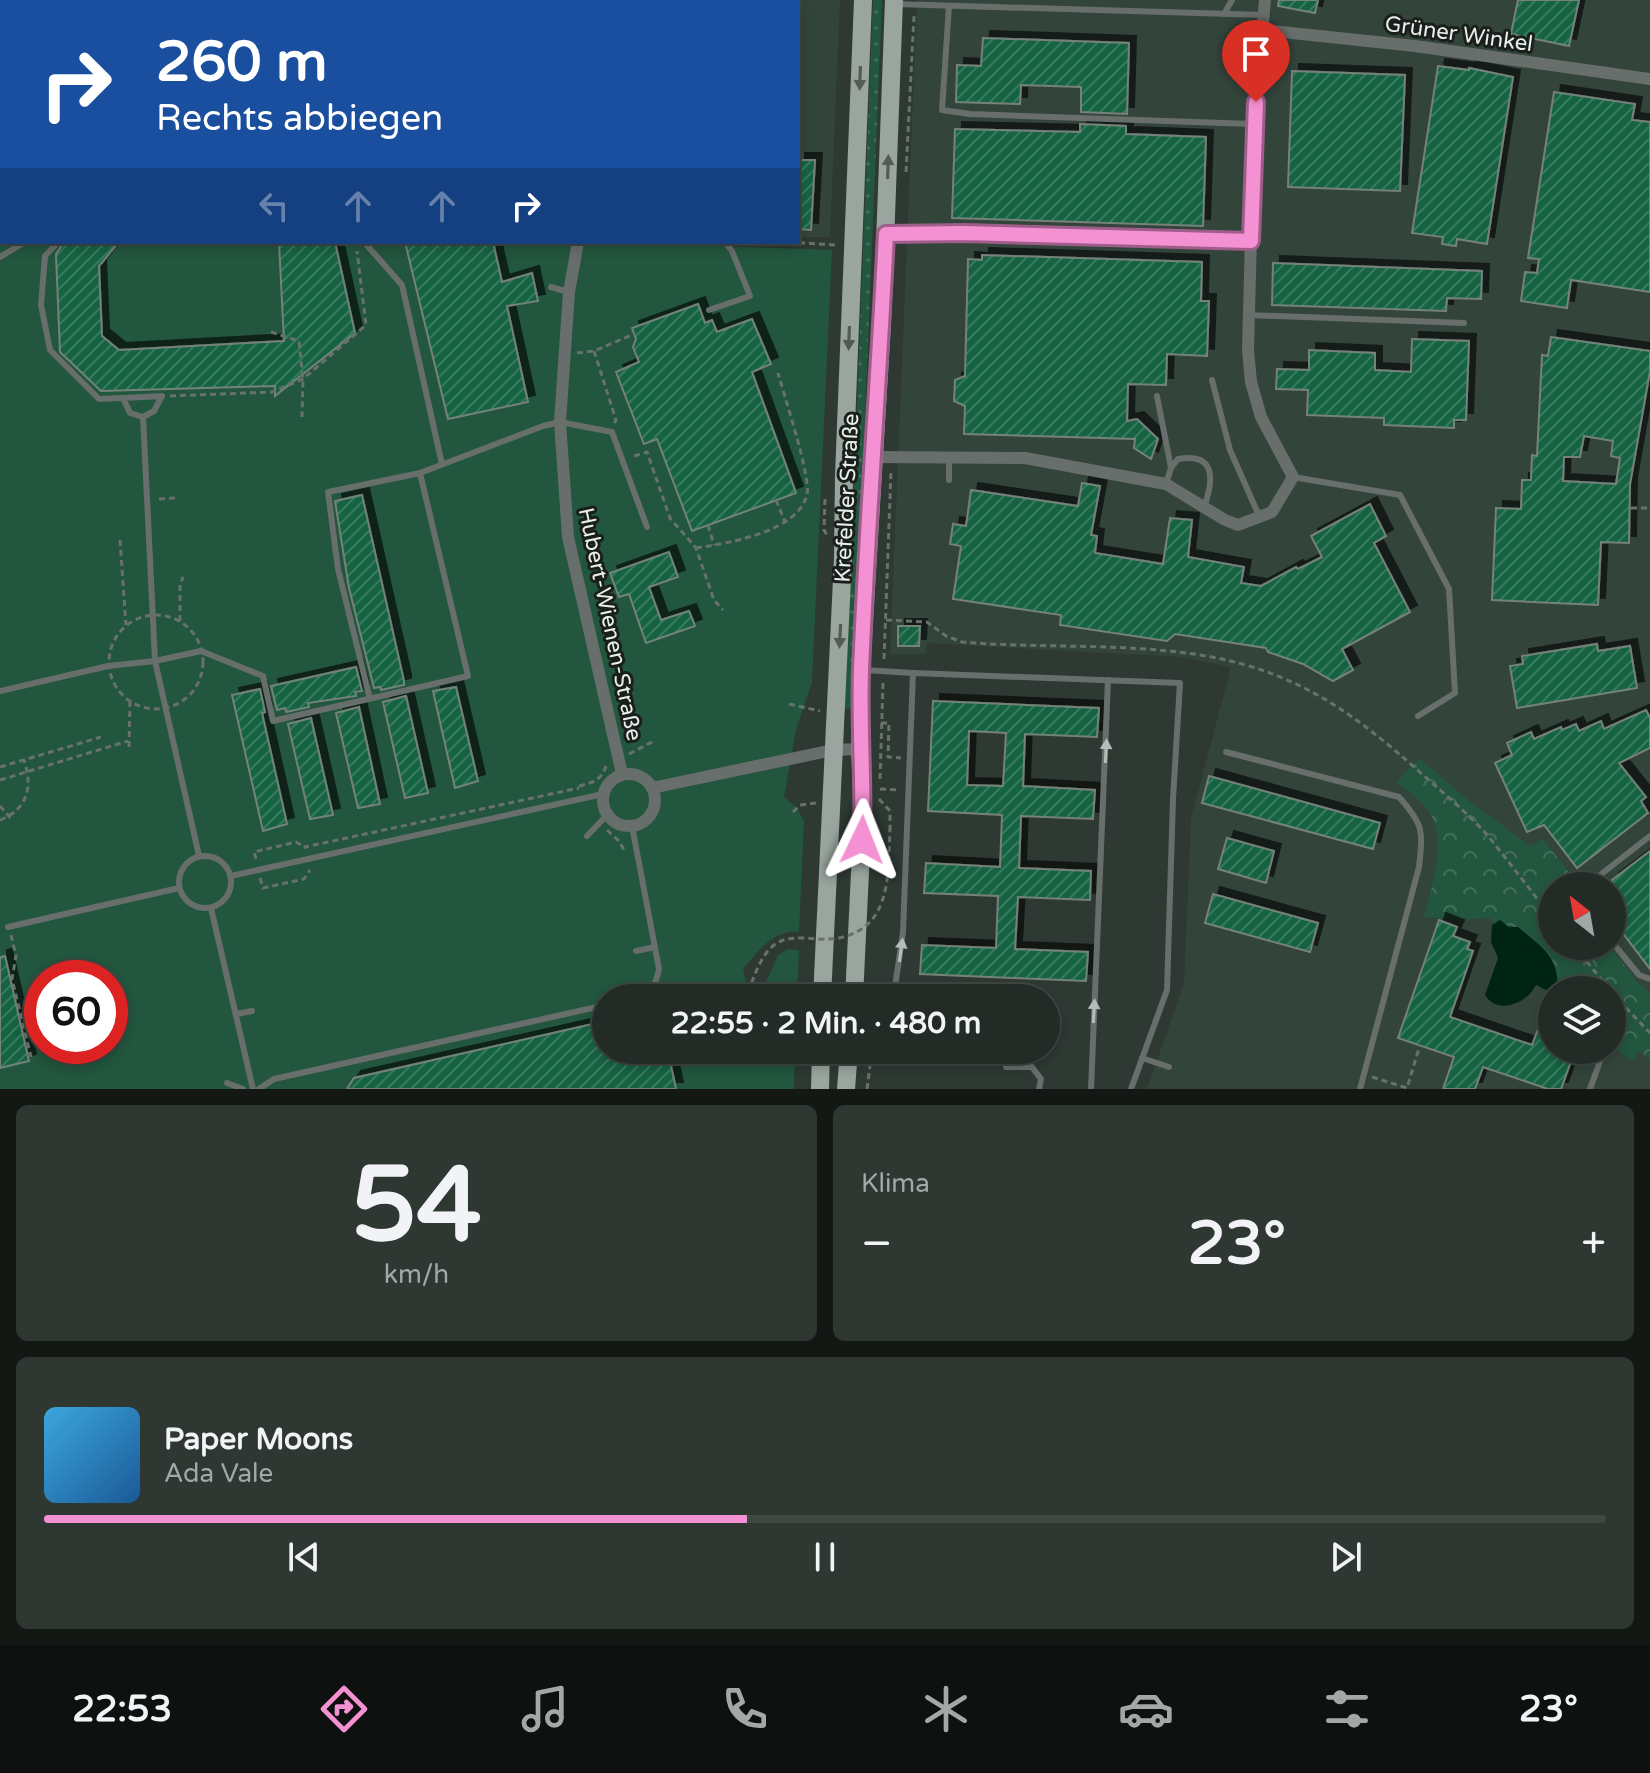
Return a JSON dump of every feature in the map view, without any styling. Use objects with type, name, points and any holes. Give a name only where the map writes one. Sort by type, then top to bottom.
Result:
[{"type":"main road","name":"Krefelder Straße","points":[[823,984],[863,0]]},
{"type":"main road","name":"Krefelder Straße","points":[[855,984],[863,809],[861,670],[886,234],[894,2]]},
{"type":"main road","points":[[820,1089],[821,1064]]},
{"type":"main road","points":[[846,1089],[848,1064]]},
{"type":"street","points":[[872,457],[1025,458],[1166,484],[1238,525],[1272,512],[1293,477],[1261,417],[1251,382],[1247,315],[1254,124],[1265,0]]},
{"type":"street","name":"Grüner Winkel","points":[[1262,30],[1415,46],[1650,79]]},
{"type":"street","name":"Hubert-Wienen-Straße","points":[[578,244],[569,292],[560,422],[568,537],[622,774]]},
{"type":"street","points":[[652,788],[833,750],[860,749]]},
{"type":"street","points":[[622,774],[634,774],[645,779],[652,788],[655,800],[651,812],[643,821],[632,826],[618,824],[607,815],[603,794],[610,781],[622,774]]},
{"type":"lane","points":[[1224,14],[1232,0]]},
{"type":"lane","points":[[894,2],[1263,15]]},
{"type":"lane","points":[[949,6],[942,110],[970,114],[1254,124]]},
{"type":"lane","points":[[886,234],[965,233],[1251,241]]},
{"type":"lane","points":[[0,257],[22,244]]},
{"type":"lane","points":[[56,244],[45,256],[41,305],[50,350],[99,399],[162,396]]},
{"type":"lane","points":[[366,244],[402,285],[442,464]]},
{"type":"lane","points":[[709,310],[750,296],[727,244]]},
{"type":"lane","points":[[551,287],[569,292]]},
{"type":"lane","points":[[1247,315],[1464,323]]},
{"type":"lane","points":[[1212,380],[1230,450],[1260,518]]},
{"type":"lane","points":[[123,398],[130,413],[143,417],[154,411],[162,396]]},
{"type":"lane","points":[[1157,396],[1171,468]]},
{"type":"lane","points":[[143,417],[155,661],[199,856]]},
{"type":"lane","points":[[370,699],[338,569],[328,492],[420,473],[560,422],[612,432],[647,527]]},
{"type":"lane","points":[[1166,484],[1171,468],[1178,459],[1193,456],[1203,462],[1211,474],[1211,487],[1204,507]]},
{"type":"lane","points":[[949,458],[949,480]]},
{"type":"lane","points":[[0,691],[108,666],[155,661],[201,651],[263,676],[273,721],[468,676],[420,473]]},
{"type":"lane","points":[[1293,477],[1400,495],[1449,589],[1455,693],[1418,716]]},
{"type":"lane","points":[[861,670],[1180,683],[1167,990],[1131,1089]]},
{"type":"lane","points":[[895,984],[903,932],[913,673]]},
{"type":"lane","points":[[1091,1089],[1108,680]]},
{"type":"lane","points":[[1226,752],[1399,797],[1417,817],[1423,837],[1419,867],[1360,1089]]},
{"type":"lane","points":[[231,876],[603,794]]},
{"type":"lane","points":[[587,836],[607,815]]},
{"type":"lane","points":[[632,826],[659,969],[656,984]]},
{"type":"lane","points":[[1604,872],[1650,836]]},
{"type":"lane","points":[[199,856],[218,859],[231,876],[227,897],[211,908],[192,905],[179,888],[181,870],[199,856]]},
{"type":"lane","points":[[8,927],[179,888]]},
{"type":"lane","points":[[211,908],[256,1089],[274,1079],[592,1008]]},
{"type":"lane","points":[[636,951],[655,947]]},
{"type":"lane","points":[[1626,959],[1639,975],[1650,979]]},
{"type":"lane","points":[[236,1014],[252,1011]]},
{"type":"lane","points":[[1142,1058],[1169,1067]]},
{"type":"lane","points":[[1590,1089],[1599,1064]]},
{"type":"lane","points":[[1006,1067],[1032,1067],[1041,1079],[1039,1089]]},
{"type":"lane","points":[[227,1083],[243,1089]]},
{"type":"path","points":[[800,243],[835,245]]},
{"type":"path","points":[[162,396],[272,392],[303,379],[366,325],[357,250],[352,244]]},
{"type":"path","points":[[271,332],[299,341],[303,379],[302,417]]},
{"type":"path","points":[[564,354],[594,351],[634,334]]},
{"type":"path","points":[[594,351],[616,420],[612,432]]},
{"type":"path","points":[[696,548],[741,540],[785,522],[799,512],[808,493],[778,373]]},
{"type":"path","points":[[622,460],[647,452],[670,518],[696,548],[714,600],[723,610]]},
{"type":"path","points":[[751,984],[760,963],[783,940],[847,936],[876,915],[885,900],[890,811],[879,799],[892,457]]},
{"type":"path","points":[[147,499],[175,498]]},
{"type":"path","points":[[776,500],[785,522]]},
{"type":"path","points":[[1631,508],[1650,508]]},
{"type":"path","points":[[708,525],[714,545]]},
{"type":"path","points":[[120,540],[126,625]]},
{"type":"path","points":[[180,621],[180,585],[183,577]]},
{"type":"path","points":[[886,620],[927,622],[946,636],[962,642],[1161,651],[1209,657],[1234,662],[1291,682],[1354,716],[1455,803],[1487,835],[1538,900]]},
{"type":"path","points":[[129,747],[130,701]]},
{"type":"path","points":[[789,704],[810,711],[836,712]]},
{"type":"path","points":[[881,723],[889,723],[888,757],[908,758]]},
{"type":"path","points":[[0,767],[101,737]]},
{"type":"path","points":[[0,780],[128,741]]},
{"type":"path","points":[[624,757],[654,741]]},
{"type":"path","points":[[0,820],[11,818],[26,799],[29,784],[24,760]]},
{"type":"path","points":[[579,786],[596,781],[604,773],[606,764],[613,761]]},
{"type":"path","points":[[880,789],[894,789]]},
{"type":"path","points":[[793,812],[800,805]]},
{"type":"path","points":[[0,806],[11,818]]},
{"type":"path","points":[[305,847],[296,842],[254,852],[263,888],[304,879],[310,870]]},
{"type":"path","points":[[8,927],[16,956],[12,979],[24,1028]]},
{"type":"path","points":[[1586,960],[1599,976]]},
{"type":"path","points":[[1626,1007],[1650,1033]]},
{"type":"path","points":[[1364,1075],[1407,1088],[1420,1045]]},
{"type":"path","points":[[867,1089],[870,1064]]},
{"type":"shaded area","points":[[800,0],[840,0],[830,237],[800,237]]},
{"type":"shaded area","points":[[917,0],[1650,0],[1650,1089],[1147,1089],[1184,983],[1191,819],[1231,667],[1181,657],[927,643],[926,654],[890,654]]},
{"type":"shaded area","points":[[1500,920],[1509,927],[1518,927],[1538,944],[1538,960],[1552,960],[1555,968],[1557,976],[1538,976],[1538,986],[1512,1005],[1497,1005],[1485,995],[1498,958],[1491,942],[1492,925]]},
{"type":"green space","points":[[873,0],[882,0],[853,708],[845,709]]},
{"type":"green space","points":[[0,244],[659,244],[832,250],[812,682],[796,730],[784,797],[797,808],[804,821],[799,932],[782,934],[761,949],[743,969],[747,984],[592,984],[592,1064],[795,1064],[794,1089],[0,1089]]},
{"type":"green space","points":[[1420,759],[1530,846],[1543,839],[1568,872],[1538,872],[1538,960],[1620,960],[1636,981],[1650,992],[1650,1060],[1640,1051],[1632,1060],[1626,1056],[1626,976],[1542,976],[1525,963],[1490,918],[1460,920],[1424,917],[1438,850],[1435,824],[1426,808],[1396,782]]},
{"type":"green space","points":[[788,949],[799,950],[798,984],[765,984],[778,955]]},
{"type":"building","points":[[1279,0],[1318,0],[1315,13],[1278,6]]},
{"type":"building","points":[[1518,0],[1579,0],[1569,46],[1511,34]]},
{"type":"building","points":[[983,38],[1129,43],[1127,114],[1081,112],[1081,87],[1021,85],[1020,104],[956,102],[957,65],[981,66]]},
{"type":"building","points":[[1438,66],[1469,68],[1513,77],[1487,244],[1457,239],[1456,246],[1442,244],[1443,237],[1412,233]]},
{"type":"building","points":[[1292,71],[1405,75],[1400,191],[1288,187]]},
{"type":"building","points":[[1554,92],[1635,104],[1632,120],[1650,122],[1650,292],[1571,280],[1567,308],[1521,301],[1525,272],[1537,273],[1539,259],[1528,258]]},
{"type":"building","points":[[1080,124],[1126,126],[1126,134],[1206,137],[1203,226],[952,218],[955,129],[1080,132]]},
{"type":"building","points":[[800,160],[815,160],[811,230],[800,229]]},
{"type":"building","points":[[63,244],[117,244],[99,266],[102,336],[119,350],[284,341],[279,244],[335,244],[355,333],[275,396],[275,386],[101,391],[60,352],[56,254]]},
{"type":"building","points":[[405,244],[493,244],[502,282],[532,273],[538,301],[507,306],[528,402],[448,419]]},
{"type":"building","points":[[982,255],[1202,262],[1201,301],[1209,301],[1207,356],[1167,354],[1166,385],[1128,384],[1127,421],[1137,419],[1158,439],[1151,459],[1134,448],[1135,439],[964,434],[965,406],[954,401],[955,380],[965,376],[968,259],[982,260]]},
{"type":"building","points":[[1273,263],[1482,271],[1481,299],[1447,298],[1446,311],[1272,305]]},
{"type":"building","points":[[698,304],[705,323],[712,320],[717,332],[752,319],[771,364],[752,372],[796,493],[692,531],[657,439],[644,444],[616,372],[639,362],[633,347],[636,339],[632,328]]},
{"type":"building","points":[[1551,337],[1650,351],[1650,371],[1630,484],[1629,543],[1601,542],[1598,605],[1492,600],[1496,508],[1521,509],[1522,480],[1531,480],[1532,455],[1537,456],[1542,355],[1548,356]],"holes":[[[1584,436],[1613,441],[1611,456],[1620,458],[1616,484],[1563,481],[1564,457],[1580,457]]]},
{"type":"building","points":[[1412,339],[1469,341],[1466,420],[1454,420],[1454,428],[1384,425],[1384,418],[1307,415],[1308,390],[1276,389],[1277,369],[1309,370],[1309,350],[1375,353],[1375,370],[1411,372]]},
{"type":"building","points":[[1082,483],[1100,486],[1091,535],[1097,536],[1095,553],[1163,564],[1170,518],[1192,520],[1188,557],[1244,567],[1241,583],[1261,586],[1322,557],[1311,536],[1370,504],[1386,536],[1374,543],[1410,612],[1342,649],[1353,670],[1333,681],[1303,664],[1268,652],[1266,648],[1175,634],[1167,641],[1060,625],[1061,615],[953,599],[961,546],[950,544],[953,524],[966,526],[971,490],[1078,506]]},
{"type":"building","points":[[362,495],[404,681],[404,685],[381,690],[380,687],[374,688],[349,588],[335,501]]},
{"type":"building","points":[[669,552],[678,577],[649,587],[661,620],[689,611],[695,626],[646,643],[629,594],[619,597],[610,573]]},
{"type":"building","points":[[898,626],[920,626],[919,646],[898,646]]},
{"type":"building","points":[[1597,644],[1598,651],[1630,646],[1637,688],[1517,708],[1510,666],[1523,664],[1522,656]]},
{"type":"building","points":[[356,667],[362,691],[355,692],[356,696],[308,703],[309,707],[286,712],[285,708],[277,710],[271,686]]},
{"type":"building","points":[[456,687],[478,781],[455,788],[433,691]]},
{"type":"building","points":[[260,689],[265,712],[262,713],[287,824],[263,831],[232,695]]},
{"type":"building","points":[[406,696],[428,793],[405,798],[383,702]]},
{"type":"building","points":[[933,701],[1099,708],[1097,737],[1025,734],[1023,786],[1095,790],[1093,819],[1021,816],[1019,868],[1091,871],[1090,900],[1018,897],[1015,949],[1088,952],[1086,981],[920,974],[922,945],[996,948],[998,896],[924,893],[926,863],[1000,867],[1002,815],[928,811]],"holes":[[[969,731],[1006,733],[1003,786],[967,785]]]},
{"type":"building","points":[[359,707],[380,804],[358,808],[336,713]]},
{"type":"building","points":[[1646,710],[1650,718],[1650,748],[1619,763],[1646,797],[1641,801],[1648,813],[1577,868],[1544,825],[1527,832],[1495,763],[1512,755],[1507,743],[1531,732],[1534,739],[1561,727],[1562,730],[1576,724],[1579,731],[1601,721],[1604,729]]},
{"type":"building","points":[[311,718],[333,815],[310,819],[288,724]]},
{"type":"building","points":[[1209,776],[1380,823],[1373,849],[1202,803]]},
{"type":"building","points":[[1227,838],[1274,851],[1266,883],[1218,869]]},
{"type":"building","points":[[1650,851],[1650,969],[1626,937],[1626,872],[1622,872]]},
{"type":"building","points":[[1213,894],[1318,923],[1310,952],[1205,923]]},
{"type":"building","points":[[1439,920],[1457,927],[1453,936],[1470,942],[1467,949],[1473,951],[1450,1017],[1532,1045],[1538,1029],[1538,1064],[1570,1064],[1561,1089],[1548,1089],[1483,1067],[1475,1089],[1443,1089],[1454,1057],[1398,1038]]},
{"type":"building","points":[[5,956],[24,1039],[24,1062],[0,1068],[0,957]]},
{"type":"building","points":[[592,1024],[592,1064],[671,1064],[676,1089],[347,1089],[354,1078]]},
{"type":"route","points":[[862,840],[860,714],[886,234],[965,233],[1251,241],[1256,102]]}]
